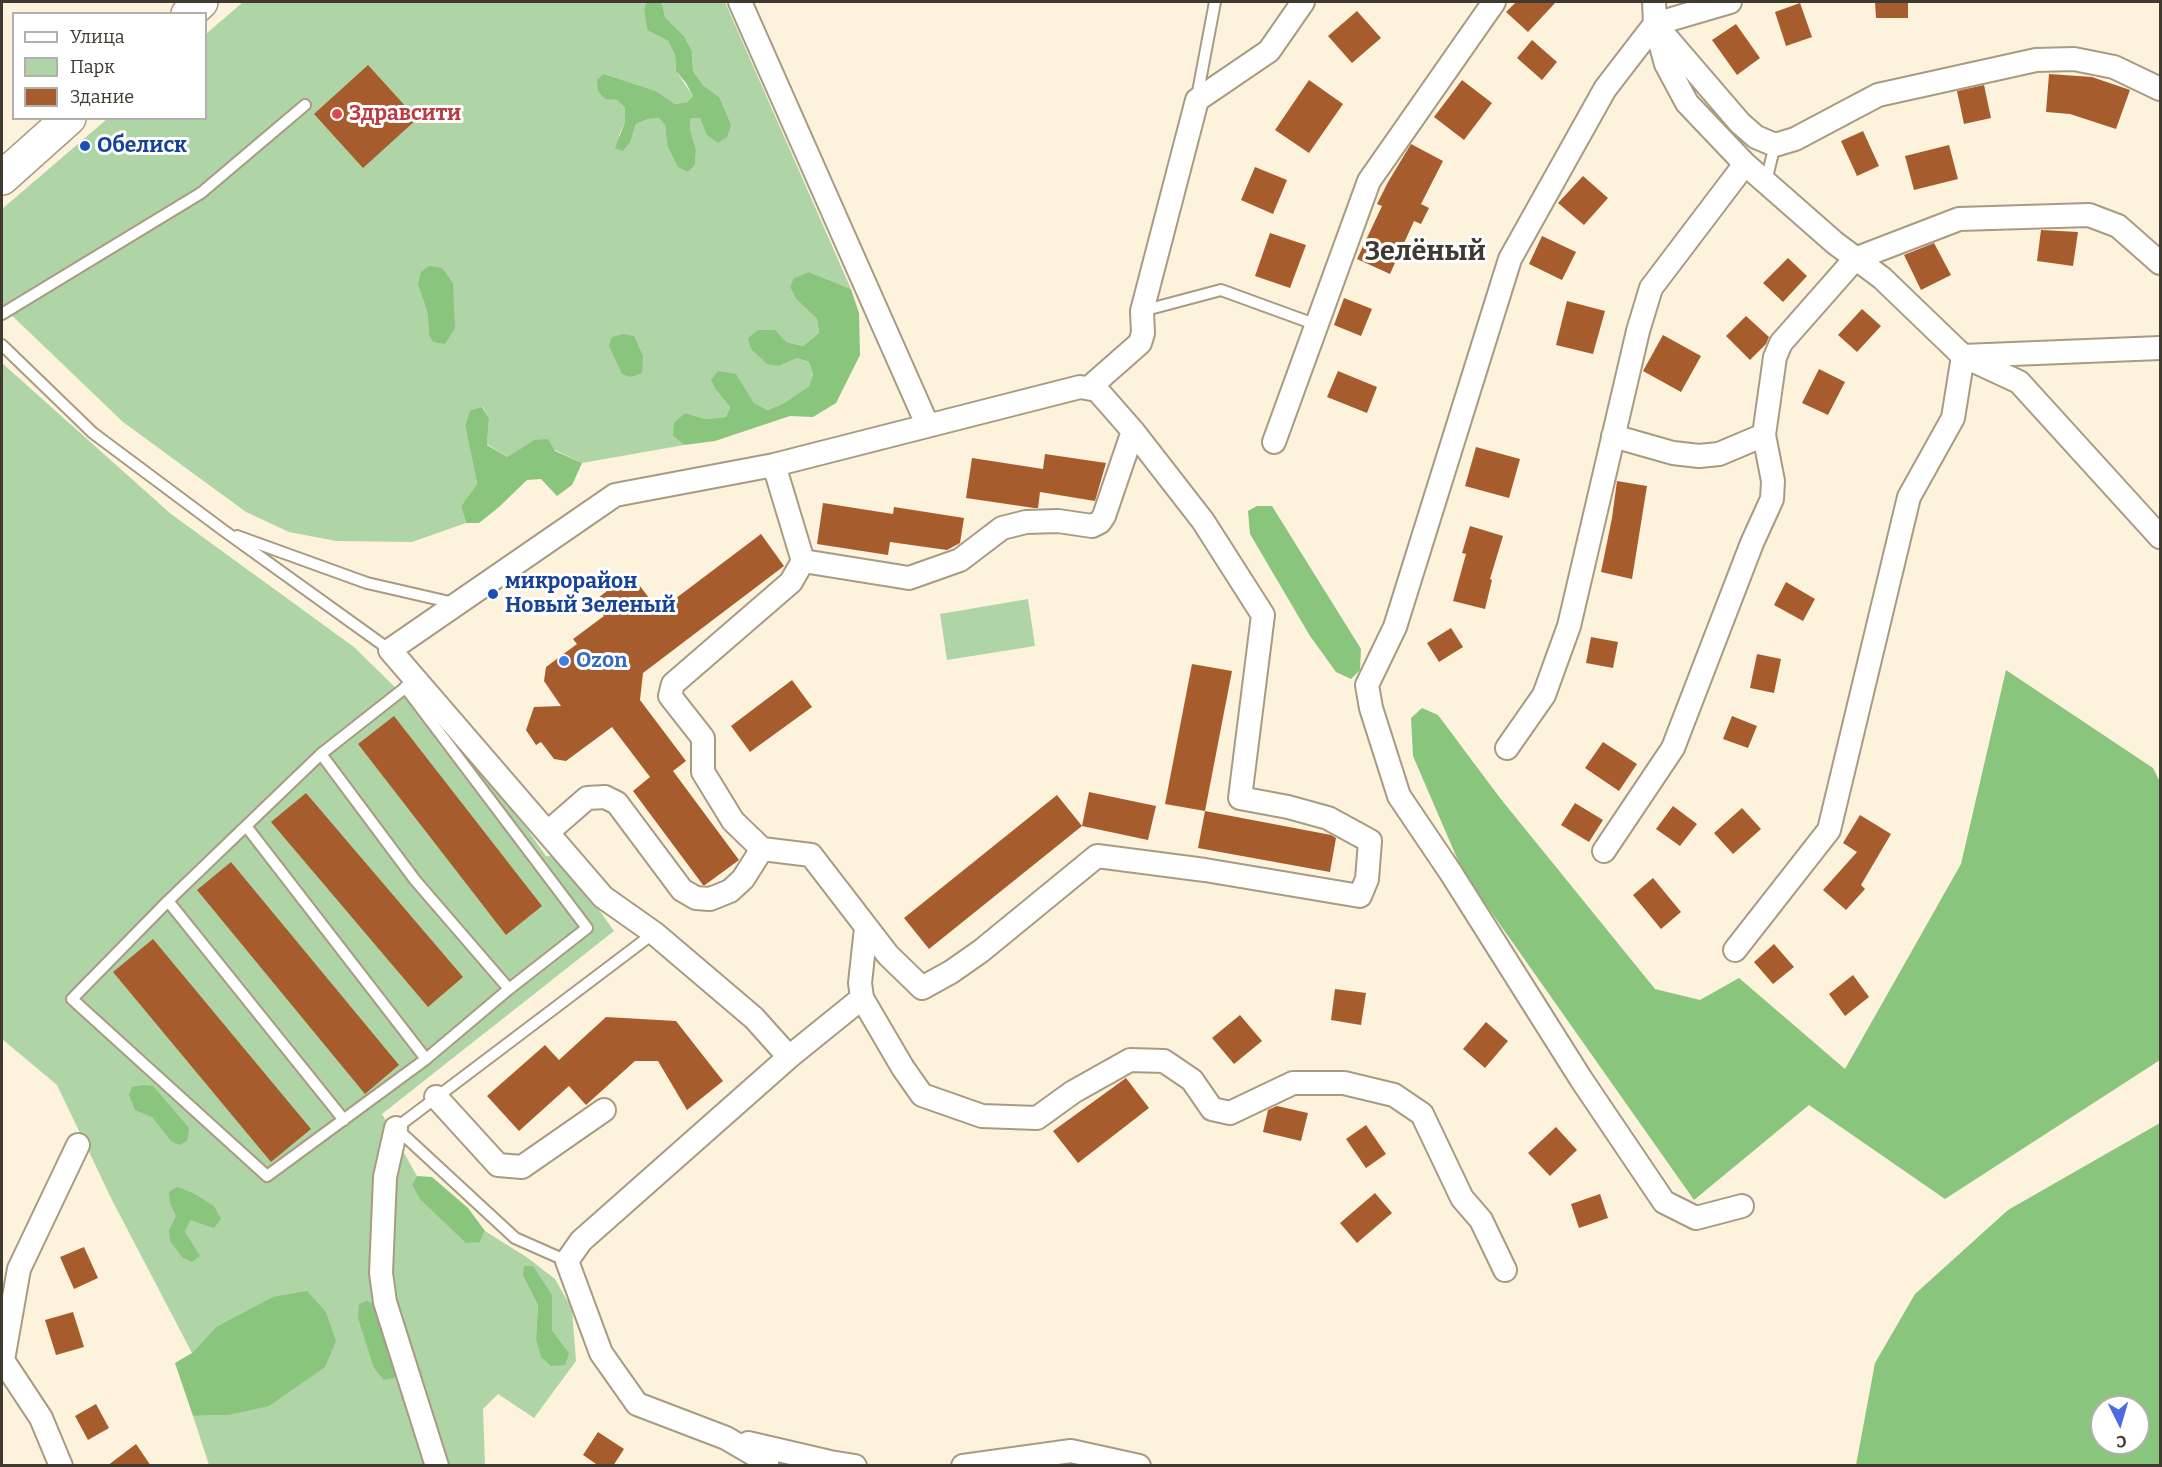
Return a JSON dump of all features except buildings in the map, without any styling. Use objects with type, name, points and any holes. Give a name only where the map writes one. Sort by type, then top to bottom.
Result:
[{"type":"main road","points":[[2,178],[67,120]]},
{"type":"street","points":[[740,2],[927,424]]},
{"type":"street","points":[[1089,387],[1140,343],[1143,333],[1142,311],[1197,100],[1269,51],[1304,2]]},
{"type":"street","points":[[1274,442],[1369,181],[1494,2]]},
{"type":"street","points":[[1654,2],[1655,24],[1666,64],[1687,103],[1745,164],[1855,259],[1882,278],[1963,356],[2019,382],[2160,537]]},
{"type":"street","points":[[1730,2],[1655,24],[1605,89],[1510,259],[1395,627],[1368,685],[1368,695],[1399,796],[1451,873],[1587,1088],[1664,1202],[1696,1218],[1742,1206]]},
{"type":"street","points":[[1655,24],[1740,123],[1756,137],[1775,145],[1795,139],[1878,95],[2036,60],[2074,59],[2114,66],[2160,89]]},
{"type":"street","points":[[1507,748],[1544,695],[1569,626],[1638,331],[1651,288],[1745,164]]},
{"type":"street","points":[[1604,851],[1673,747],[1752,543],[1772,499],[1773,481],[1764,435],[1772,368],[1781,343],[1855,259],[1959,219],[2089,215],[2118,226],[2160,263]]},
{"type":"street","points":[[1963,356],[2160,348]]},
{"type":"street","points":[[1735,950],[1828,830],[1910,497],[1953,418],[1963,356]]},
{"type":"street","points":[[774,465],[803,561],[791,582],[673,684],[670,696],[703,738],[702,772],[733,821],[762,849],[811,855],[888,955],[922,988],[951,972],[981,951],[1097,856],[1205,870],[1360,896],[1367,879],[1370,841],[1328,818],[1288,807],[1240,798],[1263,615],[1203,521],[1133,431],[1097,390],[1080,387],[927,424],[774,465],[615,495],[390,650],[410,683],[548,832],[603,897],[654,933],[754,1018],[789,1058]]},
{"type":"street","points":[[803,561],[909,578],[960,560],[1002,528],[1026,522],[1058,521],[1092,526],[1100,522],[1104,516],[1133,431]]},
{"type":"street","points":[[1613,436],[1673,453],[1699,456],[1719,454],[1764,435]]},
{"type":"street","points":[[548,832],[586,798],[605,796],[617,804],[682,890],[696,898],[710,899],[730,891],[743,879],[762,849]]},
{"type":"street","points":[[866,928],[860,983],[862,998],[903,1068],[922,1095],[982,1116],[1037,1118],[1073,1092],[1130,1060],[1164,1061],[1192,1080],[1212,1109],[1230,1113],[1293,1083],[1344,1083],[1394,1095],[1422,1114],[1462,1198],[1481,1220],[1505,1270]]},
{"type":"street","points":[[855,1466],[726,1438],[637,1404],[601,1353],[567,1261],[581,1241],[789,1058],[862,998]]},
{"type":"street","points":[[436,1097],[498,1165],[522,1167],[604,1110]]},
{"type":"street","points":[[396,1128],[385,1178],[381,1274],[385,1302],[437,1466]]},
{"type":"street","points":[[61,1466],[41,1418],[2,1360],[19,1269],[78,1145]]},
{"type":"street","points":[[726,1438],[769,1464]]},
{"type":"street","points":[[963,1466],[1071,1451],[1139,1466]]},
{"type":"lane","points":[[1197,100],[1215,2]]},
{"type":"lane","points":[[2,314],[201,193],[305,105]]},
{"type":"lane","points":[[1766,181],[1775,145]]},
{"type":"lane","points":[[1142,311],[1221,290],[1317,325]]},
{"type":"lane","points":[[2,345],[93,434],[390,650]]},
{"type":"lane","points":[[223,530],[367,583],[456,604]]},
{"type":"lane","points":[[410,683],[587,928],[509,989],[426,1059],[267,1176],[72,999],[168,901],[321,754],[410,683]]},
{"type":"lane","points":[[321,754],[416,880],[509,989]]},
{"type":"lane","points":[[246,826],[426,1059]]},
{"type":"lane","points":[[168,901],[345,1120]]},
{"type":"lane","points":[[567,1261],[515,1238],[396,1128],[654,933]]},
{"type":"green space","points":[[243,2],[646,2],[644,10],[647,30],[668,41],[675,55],[676,71],[693,96],[687,102],[675,104],[656,91],[604,74],[605,98],[617,100],[625,108],[625,122],[619,135],[623,151],[630,143],[636,124],[648,119],[659,118],[665,125],[667,145],[688,172],[695,165],[696,149],[690,129],[690,118],[700,118],[706,134],[719,97],[703,85],[693,71],[692,51],[684,36],[665,17],[662,2],[725,2],[851,289],[809,272],[795,278],[790,287],[796,299],[817,319],[819,333],[803,346],[786,342],[779,366],[797,358],[809,362],[813,374],[809,386],[784,403],[768,410],[754,403],[736,375],[716,390],[730,407],[726,417],[705,419],[685,413],[673,436],[684,445],[582,463],[534,440],[507,457],[487,444],[489,418],[483,407],[470,410],[465,425],[477,484],[461,506],[466,523],[412,542],[336,541],[289,532],[246,512],[123,422],[2,306],[2,209],[106,120],[207,120],[207,33]],"holes":[[[418,285],[445,344],[429,334],[427,311]]]},
{"type":"green space","points":[[646,2],[662,2],[665,17],[684,36],[692,51],[693,71],[703,85],[719,97],[731,125],[727,137],[718,143],[706,134],[700,118],[690,118],[690,129],[696,149],[695,165],[688,172],[678,167],[667,145],[665,125],[659,118],[648,119],[636,124],[630,143],[623,151],[615,148],[625,122],[625,108],[617,100],[605,99],[598,91],[597,80],[604,74],[656,91],[675,104],[687,102],[693,96],[676,71],[675,55],[668,41],[647,30],[644,10]]},
{"type":"green space","points":[[429,266],[442,268],[453,283],[455,328],[445,344],[433,342],[429,334],[427,311],[418,285],[421,272]]},
{"type":"green space","points":[[809,272],[851,289],[859,313],[860,355],[836,403],[813,417],[790,416],[715,441],[684,445],[673,436],[674,423],[685,413],[705,419],[726,417],[730,407],[711,380],[718,371],[736,374],[754,403],[768,410],[784,403],[809,386],[813,374],[809,362],[797,358],[779,366],[767,364],[751,349],[748,338],[758,330],[775,330],[786,342],[803,346],[819,333],[817,319],[796,299],[790,287],[794,278]]},
{"type":"green space","points":[[624,334],[634,336],[643,356],[642,373],[631,377],[622,374],[609,346],[612,337]]},
{"type":"green space","points":[[2,363],[171,514],[354,647],[480,773],[527,829],[546,856],[556,856],[565,862],[614,931],[382,1114],[417,1176],[412,1184],[480,1242],[485,1231],[528,1258],[555,1279],[572,1309],[576,1361],[534,1418],[498,1394],[483,1409],[485,1465],[209,1465],[193,1416],[228,1415],[216,1327],[192,1353],[112,1200],[57,1085],[2,1039]],"holes":[[[523,1276],[552,1295],[552,1330],[569,1353],[536,1339],[538,1305]]]},
{"type":"green space","points":[[482,407],[489,418],[487,445],[507,457],[534,440],[548,439],[555,451],[582,463],[572,485],[557,496],[541,479],[527,480],[479,523],[466,523],[461,506],[477,484],[465,425],[470,410]]},
{"type":"green space","points":[[1257,506],[1272,506],[1361,649],[1360,670],[1351,679],[1336,672],[1310,636],[1250,534],[1248,511]]},
{"type":"green space","points":[[1028,599],[1035,646],[947,660],[940,614]]},
{"type":"green space","points":[[2006,670],[2153,768],[2160,782],[2160,1060],[1945,1199],[1809,1105],[1694,1200],[1463,872],[1413,756],[1411,718],[1422,708],[1438,715],[1500,798],[1655,989],[1700,1000],[1739,978],[1845,1069],[1961,864]]},
{"type":"green space","points":[[153,1086],[189,1128],[187,1141],[179,1145],[171,1141],[152,1117],[135,1110],[129,1095],[132,1087]]},
{"type":"green space","points":[[2160,1123],[2160,1465],[1856,1465],[1875,1363],[1915,1294],[2008,1210]]},
{"type":"green space","points":[[417,1176],[432,1177],[468,1208],[485,1231],[480,1242],[466,1243],[420,1199],[412,1184]]},
{"type":"green space","points":[[177,1187],[193,1193],[214,1206],[221,1219],[214,1228],[190,1220],[185,1232],[200,1256],[192,1262],[183,1258],[170,1241],[169,1230],[176,1216],[170,1203],[169,1192]]},
{"type":"green space","points":[[524,1266],[533,1266],[552,1295],[552,1330],[569,1353],[565,1365],[551,1366],[541,1357],[536,1339],[538,1305],[523,1276]]},
{"type":"green space","points":[[307,1291],[326,1312],[336,1341],[325,1367],[269,1406],[228,1415],[193,1416],[175,1363],[192,1353],[216,1327],[273,1297]]},
{"type":"green space","points":[[367,1301],[377,1306],[398,1371],[394,1378],[384,1380],[374,1368],[358,1318],[359,1304]]},
{"type":"place","name":"Здравсити","points":[[337,114]]},
{"type":"place","name":"Обелиск","points":[[85,146]]},
{"type":"place","name":"микрорайон Новый Зеленый","points":[[493,594]]},
{"type":"place","name":"Ozon","points":[[564,661]]},
{"type":"district","name":"Зелёный","points":[[1425,252]]}]
